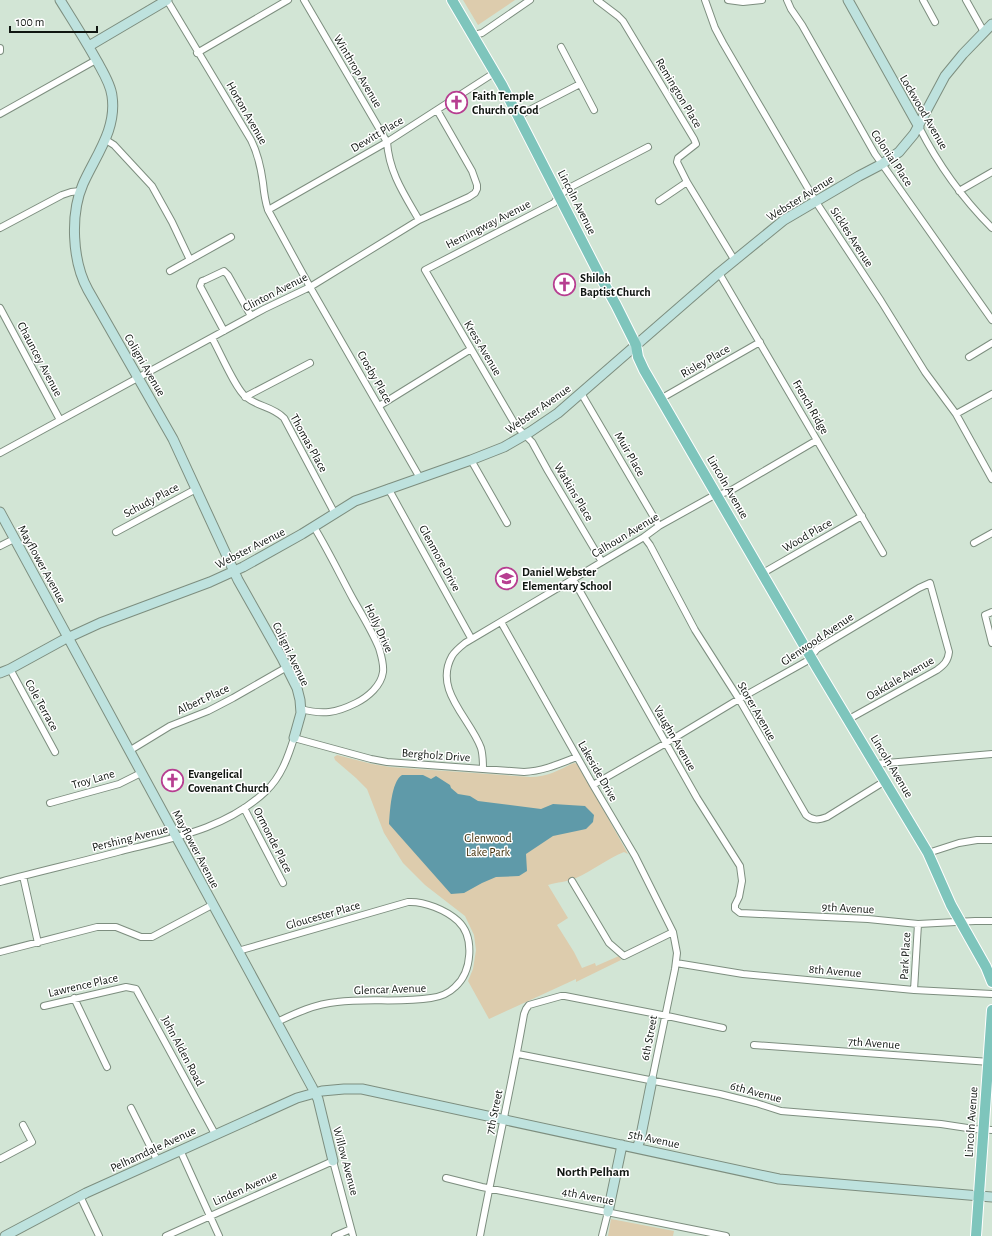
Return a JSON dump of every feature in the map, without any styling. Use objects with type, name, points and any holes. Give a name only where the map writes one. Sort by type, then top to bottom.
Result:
[{"type":"main road","name":"Lincoln Avenue","points":[[452,0],[474,35],[518,116],[636,345],[638,357],[716,495],[928,853],[946,894],[986,967],[992,982]]},
{"type":"main road","name":"Lincoln Avenue","points":[[976,1236],[983,1136],[988,1129],[992,1010]]},
{"type":"street","name":"Coligni Avenue","points":[[60,0],[89,46],[112,94],[113,104],[112,118],[106,140],[80,191],[75,237],[75,248],[80,273],[88,290],[173,439],[234,571],[296,688],[301,709],[299,723],[294,738]]},
{"type":"street","points":[[89,46],[167,0]]},
{"type":"street","name":"Horton Avenue","points":[[167,0],[197,53],[251,140],[256,151],[263,183],[264,200],[268,210],[310,287]]},
{"type":"street","points":[[197,53],[288,0]]},
{"type":"street","name":"Winthrop Avenue","points":[[304,0],[387,142],[388,156],[391,167],[419,220]]},
{"type":"street","points":[[474,35],[482,33],[530,0]]},
{"type":"street","name":"Remington Place","points":[[597,0],[618,16],[622,21],[694,139],[696,144],[678,158],[677,162],[687,182],[735,261]]},
{"type":"street","name":"Sickles Avenue","points":[[705,0],[715,28],[723,43],[816,202],[925,372],[956,414],[992,479]]},
{"type":"street","points":[[728,0],[743,2],[762,0]]},
{"type":"street","name":"Colonial Place","points":[[787,0],[882,164],[992,320]]},
{"type":"street","name":"Lockwood Avenue","points":[[848,0],[945,172],[970,206],[992,228]]},
{"type":"street","points":[[923,0],[935,22]]},
{"type":"street","points":[[966,0],[984,32]]},
{"type":"street","name":"Webster Avenue","points":[[0,673],[100,623],[210,582],[234,571],[268,553],[355,501],[388,488],[471,460],[504,447],[524,436],[558,413],[582,394],[719,273],[784,220],[882,164],[903,148],[919,127],[945,76],[963,54],[992,24]]},
{"type":"street","points":[[561,47],[594,110]]},
{"type":"street","points":[[0,114],[96,60]]},
{"type":"street","name":"Dewitt Place","points":[[268,210],[387,142],[494,72]]},
{"type":"street","points":[[518,116],[580,84]]},
{"type":"street","name":"Clinton Avenue","points":[[0,453],[251,316],[310,287],[419,220],[475,193],[477,184],[472,171],[437,110]]},
{"type":"street","points":[[106,140],[114,145],[152,186],[190,260]]},
{"type":"street","name":"Hemingway Avenue","points":[[425,270],[554,203],[559,196],[569,188],[648,147]]},
{"type":"street","points":[[960,191],[992,172]]},
{"type":"street","points":[[659,201],[687,182]]},
{"type":"street","points":[[0,228],[62,194],[80,191]]},
{"type":"street","points":[[170,271],[231,237]]},
{"type":"street","name":"Kress Avenue","points":[[425,270],[516,426],[524,436]]},
{"type":"street","points":[[224,331],[200,286],[202,281],[224,271],[228,275],[251,316]]},
{"type":"street","name":"French Ridge","points":[[719,273],[883,553]]},
{"type":"street","name":"Crosby Place","points":[[310,287],[420,478]]},
{"type":"street","name":"Chauncey Avenue","points":[[0,308],[60,420]]},
{"type":"street","name":"Thomas Place","points":[[212,338],[238,387],[246,397],[251,401],[273,409],[284,418],[335,514]]},
{"type":"street","name":"Risley Place","points":[[662,398],[760,342]]},
{"type":"street","points":[[969,357],[992,343]]},
{"type":"street","points":[[379,406],[471,349]]},
{"type":"street","points":[[246,397],[310,362]]},
{"type":"street","name":"Muir Place","points":[[582,394],[659,526]]},
{"type":"street","points":[[956,414],[992,394]]},
{"type":"street","name":"Watkins Place","points":[[524,436],[532,442],[602,562]]},
{"type":"street","name":"Calhoun Avenue","points":[[483,769],[481,749],[476,736],[448,688],[448,668],[453,655],[464,643],[644,537],[659,526],[716,495],[730,491],[817,440]]},
{"type":"street","points":[[471,460],[507,523]]},
{"type":"street","name":"Glenmore Drive","points":[[388,488],[472,638]]},
{"type":"street","name":"Schudy Place","points":[[116,532],[196,489]]},
{"type":"street","name":"Mayflower Avenue","points":[[0,512],[314,1092]]},
{"type":"street","name":"Wood Place","points":[[763,573],[862,516]]},
{"type":"street","name":"Holly Drive","points":[[301,709],[328,713],[351,706],[372,692],[377,685],[383,670],[382,659],[372,633],[314,526]]},
{"type":"street","points":[[974,542],[992,533]]},
{"type":"street","name":"Storer Avenue","points":[[644,537],[650,545],[695,630],[738,699],[806,815],[809,818],[819,820],[827,817],[885,780]]},
{"type":"street","points":[[0,546],[14,539]]},
{"type":"street","name":"Vaughn Avenue","points":[[573,579],[697,798],[740,866],[742,881],[740,898],[735,909]]},
{"type":"street","name":"Glenwood Avenue","points":[[593,785],[738,699],[807,661],[817,649],[919,588],[930,584]]},
{"type":"street","name":"Oakdale Avenue","points":[[849,719],[944,665],[949,652],[930,584]]},
{"type":"street","points":[[992,612],[985,615],[992,643]]},
{"type":"street","name":"Lakeside Drive","points":[[501,622],[635,856],[673,932]]},
{"type":"street","name":"Albert Place","points":[[129,751],[170,726],[208,711],[286,667]]},
{"type":"street","name":"Cole Terrace","points":[[10,669],[55,752]]},
{"type":"street","name":"Bergholz Drive","points":[[294,738],[387,762],[483,769],[534,772],[550,768],[577,757]]},
{"type":"street","name":"Pershing Avenue","points":[[0,882],[176,838],[224,821],[266,791],[273,783],[286,762],[294,738]]},
{"type":"street","points":[[875,764],[992,754]]},
{"type":"street","name":"Troy Lane","points":[[50,803],[119,784],[141,773]]},
{"type":"street","name":"Ormonde Place","points":[[244,808],[283,883]]},
{"type":"street","points":[[928,853],[959,843],[977,840],[992,840]]},
{"type":"street","points":[[23,876],[38,943]]},
{"type":"street","points":[[572,881],[609,943],[624,956],[673,932]]},
{"type":"street","name":"Gloucester Place","points":[[238,951],[408,902],[414,902]]},
{"type":"street","name":"Glencar Avenue","points":[[277,1022],[303,1010],[320,1005],[358,1000],[432,998],[446,993],[456,987],[469,964],[469,945],[464,929],[457,920],[445,912],[414,902]]},
{"type":"street","points":[[0,952],[97,927],[123,929],[141,937],[152,937],[212,905]]},
{"type":"street","name":"9th Avenue","points":[[735,909],[740,913],[868,919],[918,924],[992,921]]},
{"type":"street","name":"Park Place","points":[[914,990],[918,924]]},
{"type":"street","name":"6th Street","points":[[637,1148],[640,1140],[676,963],[677,952],[673,932]]},
{"type":"street","name":"8th Avenue","points":[[676,963],[743,974],[914,990],[992,994]]},
{"type":"street","name":"Lawrence Place","points":[[44,1006],[126,987]]},
{"type":"street","name":"John Alden Road","points":[[126,987],[136,988],[140,993],[216,1134]]},
{"type":"street","name":"7th Street","points":[[480,1236],[526,1009],[529,1005],[565,996],[666,1015]]},
{"type":"street","points":[[74,998],[107,1067]]},
{"type":"street","points":[[666,1015],[722,1028]]},
{"type":"street","name":"7th Avenue","points":[[754,1045],[990,1062]]},
{"type":"street","name":"6th Avenue","points":[[518,1054],[720,1094],[781,1111],[941,1124],[974,1129],[988,1129]]},
{"type":"street","name":"5th Avenue","points":[[314,1092],[362,1089],[779,1178],[992,1197]]},
{"type":"street","name":"Pelhamdale Avenue","points":[[5,1236],[80,1196],[157,1160],[314,1092]]},
{"type":"street","name":"Willow Avenue","points":[[314,1092],[318,1099],[353,1236]]},
{"type":"street","points":[[132,1108],[157,1160]]},
{"type":"street","points":[[0,1159],[32,1142],[23,1125]]},
{"type":"street","points":[[602,1236],[622,1145]]},
{"type":"street","points":[[180,1150],[219,1236]]},
{"type":"street","name":"Linden Avenue","points":[[166,1236],[333,1161]]},
{"type":"street","name":"4th Avenue","points":[[446,1178],[490,1189],[726,1236]]},
{"type":"street","points":[[80,1196],[99,1236]]},
{"type":"street","points":[[335,1236],[351,1229]]},
{"type":"green space","points":[[463,0],[515,0],[478,25]]},
{"type":"green space","name":"Glenwood Lake Park","points":[[337,755],[390,767],[530,777],[536,777],[558,771],[574,763],[578,764],[628,854],[624,852],[573,879],[548,885],[568,918],[557,925],[582,968],[595,963],[596,966],[619,956],[621,960],[576,982],[576,979],[489,1019],[468,981],[473,969],[476,950],[474,935],[465,916],[425,885],[403,863],[384,833],[367,789],[335,760],[334,757]]},
{"type":"green space","points":[[611,1219],[674,1231],[673,1236],[608,1236]]},
{"type":"water","points":[[402,775],[423,775],[431,779],[436,776],[450,785],[451,788],[458,794],[470,796],[478,801],[541,809],[553,804],[585,806],[594,815],[593,822],[586,829],[553,836],[526,854],[527,871],[519,876],[496,877],[464,893],[451,894],[389,824],[393,790],[398,779]]},
{"type":"place","name":"Faith Temple Church of God","points":[[456,103]]},
{"type":"place","name":"Shiloh Baptist Church","points":[[564,285]]},
{"type":"place","name":"Daniel Webster Elementary School","points":[[507,579]]},
{"type":"place","name":"Evangelical Covenant Church","points":[[172,781]]},
{"type":"district","name":"North Pelham","points":[[593,1172]]}]
